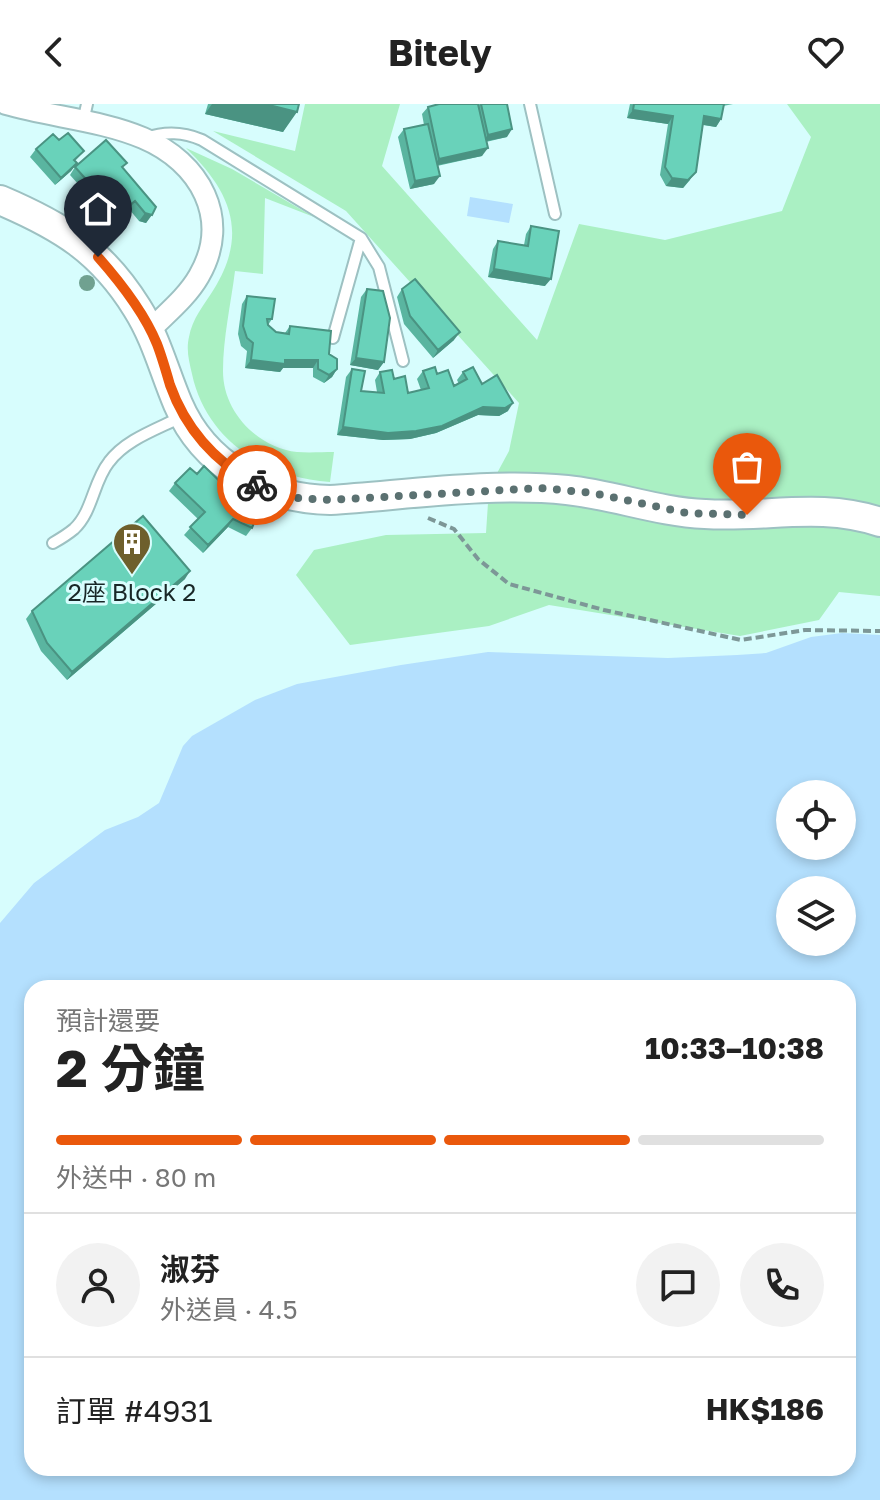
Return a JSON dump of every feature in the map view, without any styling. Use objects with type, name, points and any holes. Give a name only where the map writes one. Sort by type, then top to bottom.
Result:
[{"type":"main road","points":[[0,200],[54,225],[85,246],[123,288],[154,337],[183,416],[206,448],[256,485],[297,498],[330,500],[541,488],[593,493],[687,513],[728,515],[832,511],[880,522]]},
{"type":"street","points":[[6,104],[85,113],[144,139],[175,158],[196,180],[209,203],[213,224],[209,253],[198,278],[154,337]]},
{"type":"lane","points":[[530,104],[555,214]]},
{"type":"lane","points":[[144,139],[171,132],[202,140],[361,238],[379,267],[403,361]]},
{"type":"lane","points":[[333,338],[361,238]]},
{"type":"lane","points":[[53,543],[75,528],[86,512],[100,475],[114,455],[132,442],[183,416]]},
{"type":"path","points":[[420,517],[454,529],[478,559],[509,584],[604,610],[741,640],[805,630],[880,631]]},
{"type":"green space","points":[[305,104],[400,104],[382,166],[537,340],[579,224],[665,240],[782,211],[811,137],[787,104],[880,104],[880,596],[839,592],[819,620],[740,636],[549,605],[489,626],[350,645],[296,575],[314,550],[386,535],[486,533],[489,488],[509,451],[519,403],[346,211],[213,131],[295,151]]},
{"type":"green space","points":[[186,148],[232,169],[314,217],[265,198],[263,274],[235,271],[223,371],[229,400],[245,425],[256,435],[282,449],[334,452],[330,482],[283,473],[242,451],[210,418],[199,397],[189,360],[189,337],[196,318],[225,268],[232,231],[230,213],[223,196],[214,180]]},
{"type":"water","points":[[470,197],[513,204],[509,223],[467,216]]},
{"type":"water","points":[[842,633],[880,635],[880,1500],[0,1500],[0,923],[34,883],[105,830],[138,817],[159,803],[183,746],[192,736],[255,700],[297,684],[488,652],[668,658],[766,653],[811,637]]},
{"type":"building","points":[[265,104],[299,104],[297,112]]},
{"type":"building","points":[[478,104],[488,148],[439,159],[428,107]]},
{"type":"building","points":[[481,104],[507,104],[512,129],[488,135]]},
{"type":"building","points":[[634,104],[724,104],[721,119],[704,116],[696,172],[688,180],[672,178],[665,167],[673,116],[633,110]]},
{"type":"building","points":[[428,124],[440,176],[415,181],[404,129]]},
{"type":"building","points":[[68,133],[84,151],[74,160],[77,163],[61,178],[36,149],[53,134],[59,140]]},
{"type":"building","points":[[106,140],[127,163],[122,167],[156,207],[152,215],[145,213],[135,201],[118,215],[75,167]]},
{"type":"building","points":[[531,226],[559,231],[551,279],[494,269],[498,241],[528,246]]},
{"type":"building","points":[[415,279],[460,332],[438,350],[410,316],[402,289]]},
{"type":"building","points":[[367,289],[383,291],[390,318],[384,362],[356,358]]},
{"type":"building","points":[[247,296],[275,299],[272,319],[267,319],[268,325],[276,332],[289,334],[290,326],[331,331],[329,354],[337,359],[337,369],[329,375],[318,369],[318,360],[285,360],[285,364],[251,360],[253,343],[247,338],[243,326]]},
{"type":"building","points":[[435,367],[437,374],[448,370],[454,386],[467,379],[463,372],[473,367],[482,384],[497,375],[513,403],[505,408],[483,407],[442,426],[416,431],[388,433],[343,427],[352,369],[365,371],[361,391],[384,393],[380,372],[392,370],[394,379],[405,376],[408,393],[429,388],[423,371]]},
{"type":"building","points":[[204,466],[242,503],[259,511],[252,528],[233,519],[208,545],[190,527],[205,512],[175,483],[190,468],[197,474]]},
{"type":"building","points":[[143,516],[190,571],[72,672],[47,643],[32,611]]},
{"type":"way so far","points":[[257,485],[313,500],[541,488],[593,493],[687,513],[747,515]]},
{"type":"place","name":"2座 Block 2","points":[[132,576]]},
{"type":"route","points":[[98,257],[137,307],[150,330],[177,403],[194,433],[229,468],[257,485]]}]
